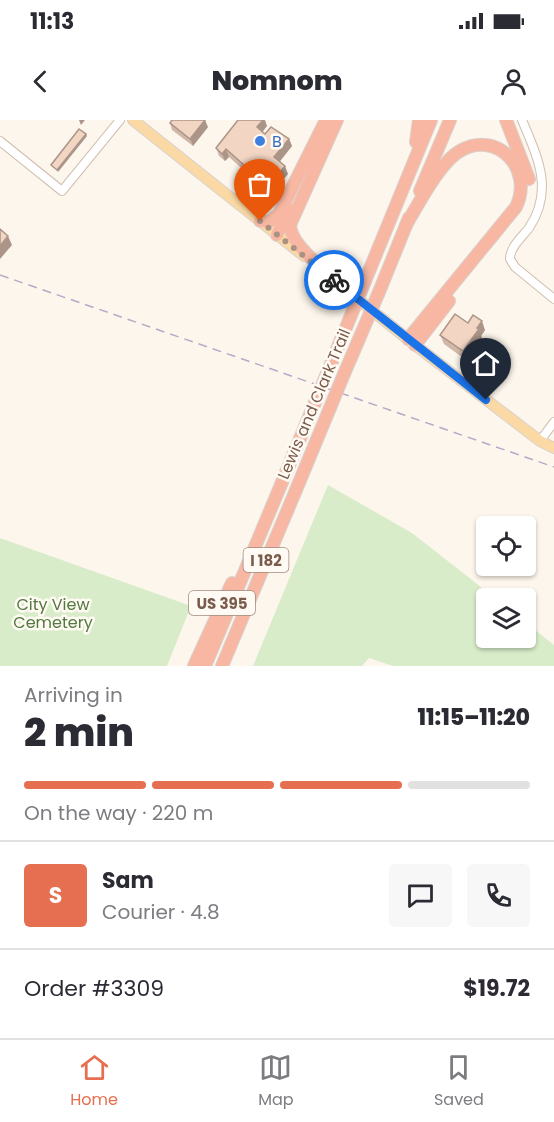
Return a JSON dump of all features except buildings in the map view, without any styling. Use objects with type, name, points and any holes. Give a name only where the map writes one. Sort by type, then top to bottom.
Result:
[{"type":"highway","points":[[260,221],[269,222],[279,214],[326,120]]},
{"type":"highway","points":[[277,235],[326,120]]},
{"type":"highway","points":[[277,235],[290,225],[337,120]]},
{"type":"highway","points":[[406,180],[419,134],[419,120]]},
{"type":"highway","name":"Lewis and Clark Trail","points":[[205,666],[431,120]]},
{"type":"highway","name":"Lewis and Clark Trail","points":[[223,666],[450,120]]},
{"type":"highway","points":[[411,342],[519,214],[526,202],[530,188],[528,174],[506,120]]},
{"type":"highway","points":[[406,225],[434,180],[451,158],[461,150],[480,145],[494,147],[505,153],[518,169],[521,188],[516,207],[411,342]]},
{"type":"highway","points":[[290,225],[297,243],[325,272]]},
{"type":"highway","name":"US 395","points":[[194,666],[225,595],[256,543]]},
{"type":"main road","points":[[133,120],[411,342],[540,441],[554,448]]},
{"type":"street","points":[[0,141],[62,191],[120,120]]},
{"type":"street","points":[[522,120],[544,176],[543,201],[534,221],[513,248],[510,259],[515,267],[554,300]]},
{"type":"street","points":[[540,441],[554,422]]},
{"type":"green space","points":[[328,485],[412,533],[482,588],[476,588],[476,648],[536,648],[536,631],[554,645],[554,666],[393,666],[369,658],[362,666],[253,666]]},
{"type":"green space","name":"City View Cemetery","points":[[0,538],[191,606],[167,666],[0,666]]},
{"type":"railway","points":[[0,275],[554,467]]},
{"type":"way so far","points":[[260,221],[334,280]]},
{"type":"place","name":"B","points":[[260,141]]},
{"type":"route","points":[[334,280],[486,400]]}]
